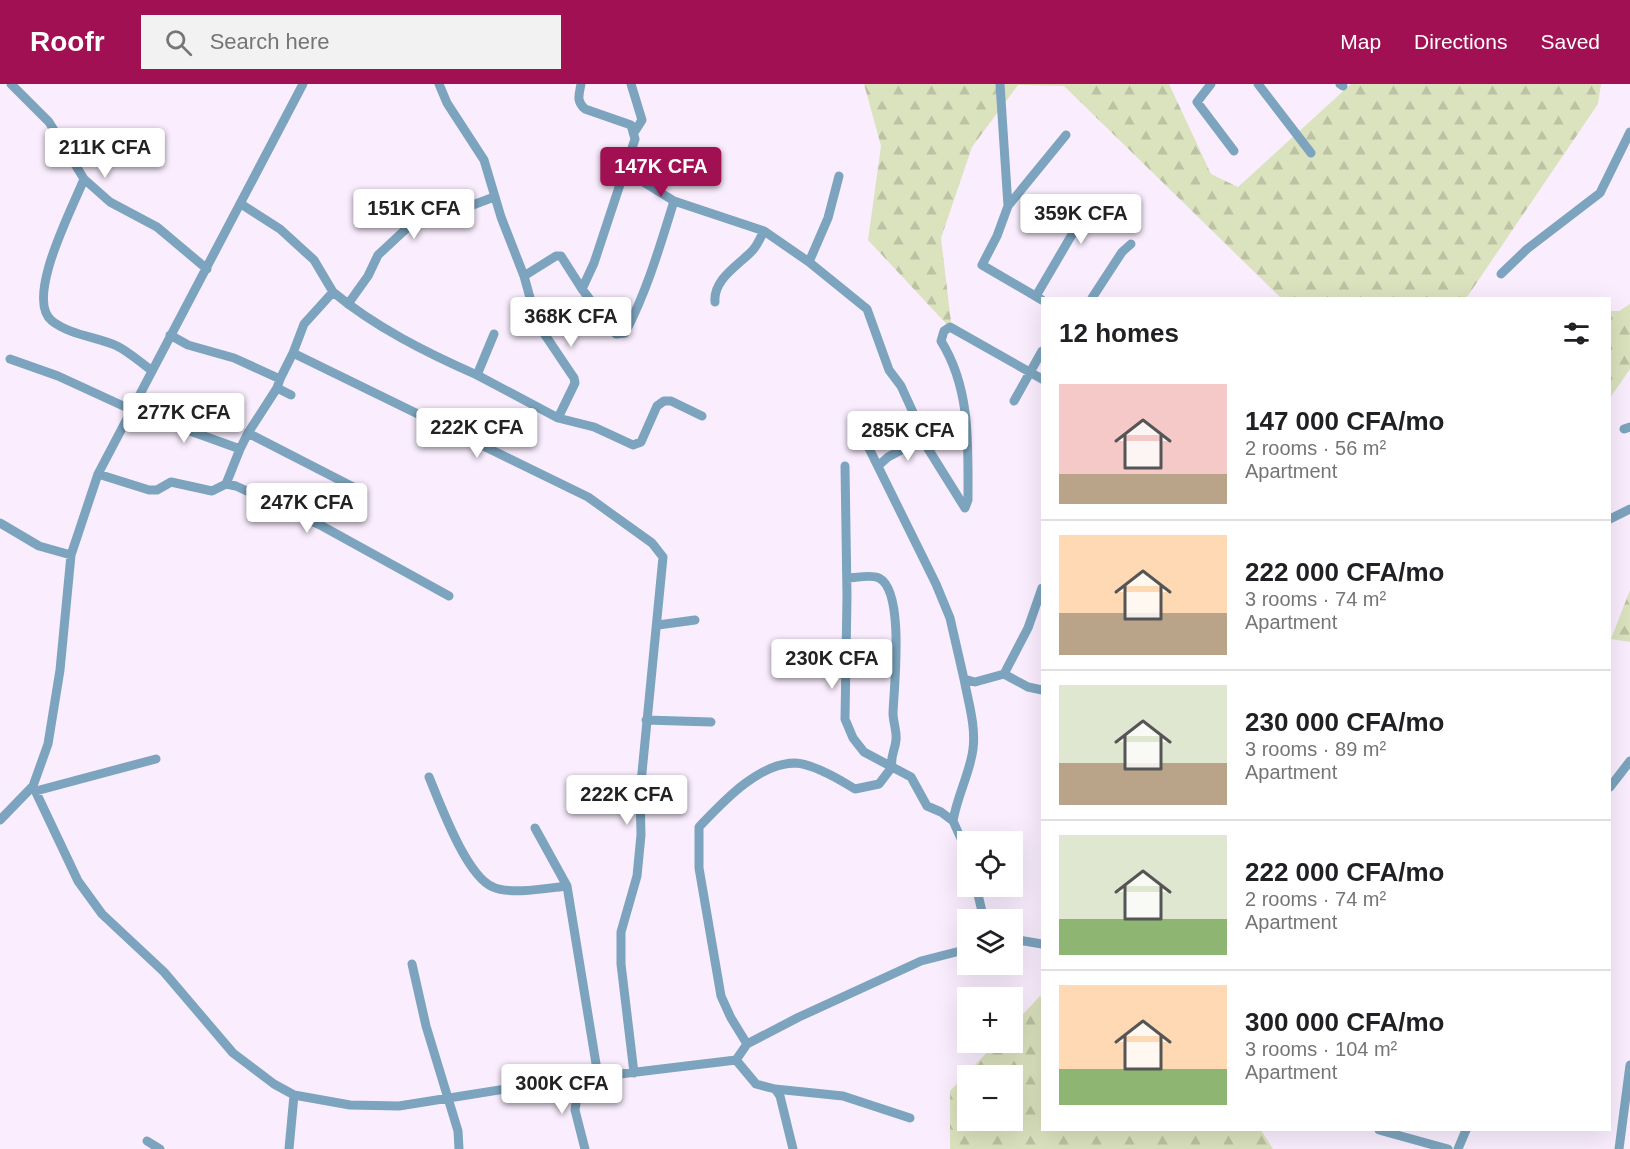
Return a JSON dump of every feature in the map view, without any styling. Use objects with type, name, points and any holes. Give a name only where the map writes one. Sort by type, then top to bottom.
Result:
[{"type":"street","points":[[11,84],[36,106],[49,122],[84,179],[110,202],[157,227],[207,269]]},
{"type":"street","points":[[303,84],[98,474],[71,555],[53,725],[34,788],[78,881],[102,914],[164,972],[233,1053],[294,1095],[350,1105],[399,1106],[449,1100],[499,1089],[704,1062],[736,1060]]},
{"type":"street","points":[[439,84],[447,103],[484,160],[494,197],[525,276],[537,323],[574,378],[574,383],[558,418]]},
{"type":"street","points":[[581,84],[579,104],[585,109],[632,125],[635,131],[635,139],[594,263],[582,289]]},
{"type":"street","points":[[631,84],[642,120],[635,131]]},
{"type":"street","points":[[1000,84],[1008,206]]},
{"type":"street","points":[[1211,84],[1197,102],[1234,151]]},
{"type":"street","points":[[1258,84],[1311,153]]},
{"type":"street","points":[[1501,273],[1527,249],[1600,193],[1630,132]]},
{"type":"street","points":[[1066,135],[1008,206],[998,236],[982,265],[1039,298],[1084,214],[1082,208],[1072,201]]},
{"type":"street","points":[[624,170],[674,201],[764,231],[809,262],[867,309],[889,370],[901,387],[922,432],[922,439],[964,508],[968,500],[966,417],[955,366],[941,341],[945,329],[950,327],[1041,379]]},
{"type":"street","points":[[809,262],[828,218],[839,176]]},
{"type":"street","points":[[84,179],[51,261],[42,299],[44,310],[52,321],[117,346],[151,370]]},
{"type":"street","points":[[348,304],[368,276],[378,255],[406,229],[424,219],[449,214],[494,197]]},
{"type":"street","points":[[525,276],[556,256],[561,256],[600,317],[616,334],[625,333],[654,267],[674,201]]},
{"type":"street","points":[[241,204],[280,229],[314,260],[333,292],[348,304],[415,345],[558,418],[594,427],[633,445],[641,442],[657,406],[664,400],[702,416]]},
{"type":"street","points":[[715,302],[714,294],[723,280],[753,251],[764,231]]},
{"type":"street","points":[[1093,297],[1122,252],[1131,244]]},
{"type":"street","points":[[226,484],[248,433],[293,353],[304,324],[333,292]]},
{"type":"street","points":[[477,375],[494,334]]},
{"type":"street","points":[[170,335],[188,345],[234,358],[278,383],[291,395]]},
{"type":"street","points":[[293,353],[588,497],[652,543],[663,557],[658,624],[646,720],[637,876],[621,932],[620,949],[634,1073]]},
{"type":"street","points":[[1014,401],[1041,353]]},
{"type":"street","points":[[10,359],[58,376],[132,410],[240,449]]},
{"type":"street","points":[[857,424],[950,618],[971,717],[973,748],[956,798],[952,821]]},
{"type":"street","points":[[248,433],[361,491]]},
{"type":"street","points":[[878,466],[888,457],[922,439]]},
{"type":"street","points":[[845,466],[847,578],[845,719],[853,738],[864,752],[911,777],[927,806],[941,812],[952,821],[957,831]]},
{"type":"street","points":[[98,474],[149,490],[157,490],[171,482],[212,491],[226,484],[236,486],[322,526],[449,596]]},
{"type":"street","points":[[1611,518],[1630,509]]},
{"type":"street","points":[[0,523],[39,546],[71,555]]},
{"type":"street","points":[[847,578],[872,576],[880,579],[887,585],[892,599],[895,629],[893,716],[896,740],[890,759],[892,767]]},
{"type":"street","points":[[1004,674],[1028,628],[1041,591]]},
{"type":"street","points":[[658,624],[694,620]]},
{"type":"street","points":[[964,679],[975,682],[1004,674],[1028,687],[1041,690]]},
{"type":"street","points":[[646,720],[711,722]]},
{"type":"street","points":[[0,820],[34,788],[156,759]]},
{"type":"street","points":[[1611,786],[1630,761]]},
{"type":"street","points":[[747,1044],[731,1018],[722,996],[699,868],[699,827],[746,781],[785,764],[797,763],[837,778],[855,789],[879,784],[892,767]]},
{"type":"street","points":[[429,777],[472,867],[484,881],[494,888],[506,890],[567,886]]},
{"type":"street","points":[[535,828],[567,886],[598,1076]]},
{"type":"street","points":[[1023,941],[1041,944]]},
{"type":"street","points":[[736,1060],[747,1044],[799,1017],[921,961],[957,952]]},
{"type":"street","points":[[412,964],[426,1026],[458,1131],[459,1149]]},
{"type":"street","points":[[736,1060],[756,1084],[776,1089],[843,1096],[910,1118]]},
{"type":"street","points":[[1618,1149],[1630,1065]]},
{"type":"street","points":[[580,1079],[575,1110],[585,1149]]},
{"type":"street","points":[[776,1089],[780,1096],[793,1149]]},
{"type":"street","points":[[289,1149],[294,1095]]},
{"type":"street","points":[[1383,1131],[1448,1149]]},
{"type":"street","points":[[1458,1149],[1466,1131]]},
{"type":"street","points":[[147,1142],[160,1149]]},
{"type":"green space","points":[[864,84],[1169,84],[1211,174],[1238,187],[1351,84],[1601,84],[1598,104],[1467,297],[1280,297],[1064,86],[1018,85],[972,147],[941,238],[952,330],[868,240],[881,146]]},
{"type":"green space","points":[[1630,304],[1630,369],[1611,397],[1611,311],[1619,311]]},
{"type":"green space","points":[[1630,590],[1630,642],[1611,639]]},
{"type":"green space","points":[[1040,996],[1041,1131],[1262,1131],[1273,1149],[950,1149],[950,1091],[957,1084],[957,1131],[1023,1131],[1023,1065],[975,1065],[986,1053],[1023,1053],[1023,1014]]}]
